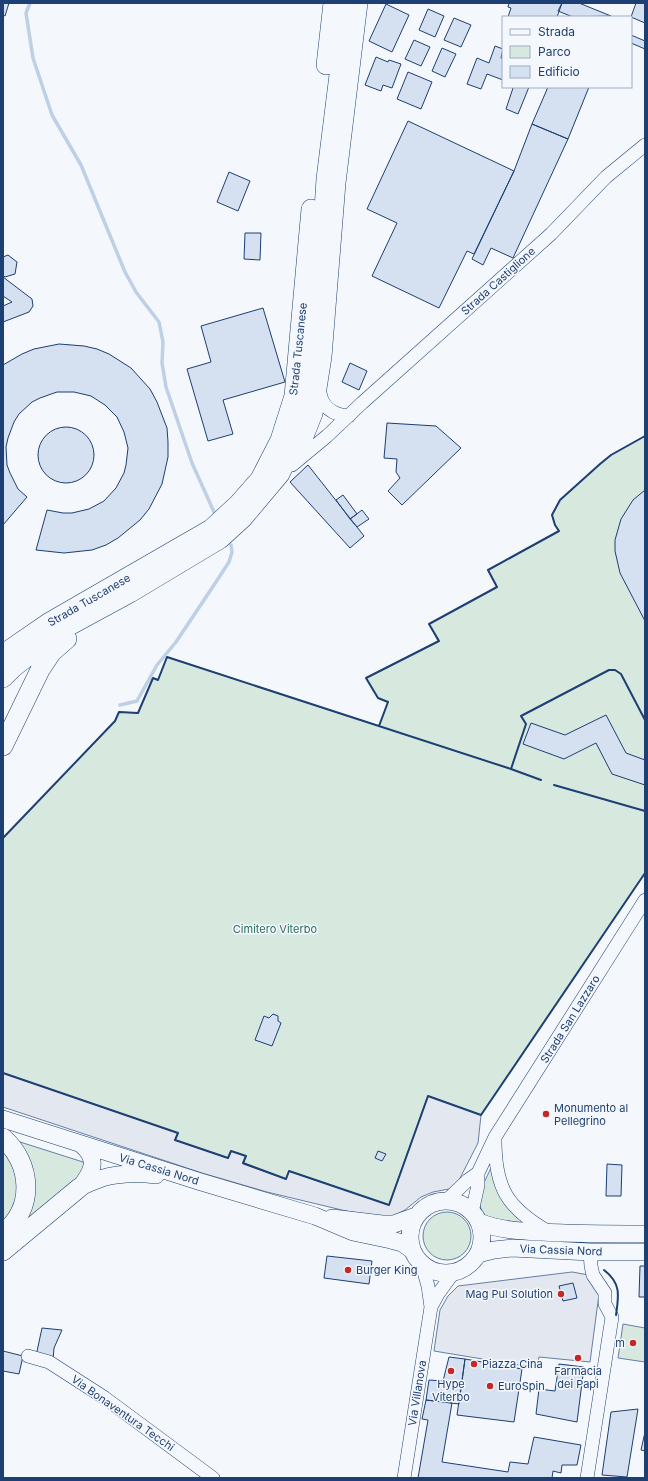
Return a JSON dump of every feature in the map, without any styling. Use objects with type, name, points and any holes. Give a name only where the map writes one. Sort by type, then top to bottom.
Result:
[{"type":"highway","name":"Strada Tuscanese","points":[[4,651],[48,623],[211,529],[238,504],[260,479],[280,440],[294,396],[317,150],[333,3]]},
{"type":"highway","name":"Strada Tuscanese","points":[[130,593],[220,539],[243,518],[286,469],[304,412],[314,361],[326,179],[348,3]]},
{"type":"highway","points":[[3,678],[13,668],[60,631],[130,593]]},
{"type":"highway","points":[[3,746],[40,670],[52,652],[68,638],[130,593]]},
{"type":"highway","points":[[3,1138],[19,1158],[26,1178],[25,1197],[21,1210],[13,1223],[3,1233]]},
{"type":"highway","points":[[3,1251],[79,1188]]},
{"type":"main road","name":"Via Cassia Nord","points":[[3,1119],[201,1182],[315,1216],[353,1232],[402,1243],[412,1250],[422,1265]]},
{"type":"main road","points":[[79,1188],[88,1178],[92,1167],[91,1157],[82,1145]]},
{"type":"main road","points":[[79,1188],[98,1179],[142,1173],[201,1182]]},
{"type":"main road","name":"Via Cassia Nord","points":[[315,1216],[382,1224],[394,1224],[416,1216],[431,1204],[446,1201],[456,1202],[465,1206],[476,1217],[502,1228],[551,1232],[645,1234]]},
{"type":"main road","points":[[412,1250],[410,1235],[416,1216]]},
{"type":"main road","points":[[422,1265],[441,1273],[454,1272],[468,1266],[478,1254],[482,1238],[476,1217]]},
{"type":"main road","name":"Via Cassia Nord","points":[[478,1254],[512,1248],[590,1252],[645,1252]]},
{"type":"street","points":[[301,446],[312,427],[316,414],[325,357],[340,167],[360,3]]},
{"type":"street","name":"Strada Castiglione","points":[[286,469],[313,448],[551,234],[606,177],[645,145]]},
{"type":"street","points":[[320,393],[321,401],[330,410],[342,416],[349,416]]},
{"type":"street","name":"Strada San Lazzaro","points":[[446,1201],[478,1172],[495,1137],[645,900]]},
{"type":"street","points":[[495,1137],[497,1173],[508,1198],[524,1217],[551,1232]]},
{"type":"street","name":"Strada San Lazzaro","points":[[476,1217],[478,1172]]},
{"type":"street","points":[[587,1478],[612,1317],[605,1304],[605,1293],[593,1275],[590,1252]]},
{"type":"street","name":"Via Villanova","points":[[404,1478],[431,1307],[428,1286],[422,1265]]},
{"type":"street","name":"Via Villanova","points":[[431,1307],[438,1294],[454,1272]]},
{"type":"street","name":"Via Bonaventura Tecchi","points":[[28,1356],[49,1362],[105,1398],[213,1478]]},
{"type":"green space","name":"Cimitero Viterbo","points":[[645,436],[645,873],[481,1115],[428,1096],[389,1205],[289,1171],[286,1179],[243,1163],[245,1156],[231,1151],[228,1158],[175,1140],[177,1133],[3,1073],[3,838],[115,721],[119,712],[138,713],[153,678],[158,680],[167,657],[379,726],[388,702],[378,698],[366,678],[438,641],[429,624],[497,587],[488,570],[559,531],[555,525],[552,515],[560,500],[611,455]]},
{"type":"green space","points":[[17,1141],[83,1162],[84,1165],[84,1174],[26,1220]]},
{"type":"green space","points":[[3,1147],[8,1152],[20,1190],[3,1227]]},
{"type":"green space","points":[[492,1166],[528,1224],[487,1218],[482,1212],[480,1206],[481,1192]]},
{"type":"green space","points":[[447,1212],[456,1214],[464,1219],[469,1227],[471,1236],[469,1245],[464,1253],[456,1258],[447,1260],[438,1258],[430,1253],[425,1245],[423,1236],[425,1227],[430,1219],[438,1214]]},
{"type":"green space","name":"m","points":[[623,1324],[645,1328],[645,1362],[618,1358]]},
{"type":"shaded area","points":[[3,1073],[178,1133],[175,1140],[228,1158],[231,1151],[246,1156],[243,1164],[286,1179],[289,1171],[389,1205],[428,1096],[481,1115],[478,1143],[458,1182],[449,1189],[433,1192],[421,1197],[405,1210],[390,1217],[379,1217],[346,1211],[267,1192],[202,1173],[3,1107]]},
{"type":"shaded area","points":[[572,1272],[589,1275],[599,1294],[590,1362],[539,1357],[537,1368],[434,1351],[440,1310],[448,1296],[458,1286]]},
{"type":"building","points":[[3,3],[9,3],[5,16],[3,15]]},
{"type":"building","points":[[509,3],[562,3],[557,16],[508,16],[511,8],[508,7]]},
{"type":"building","points":[[562,3],[579,3],[611,16],[570,16],[558,11]]},
{"type":"building","points":[[636,3],[645,3],[645,23],[631,16]]},
{"type":"building","points":[[386,4],[409,15],[392,52],[369,41]]},
{"type":"building","points":[[428,9],[444,16],[435,37],[419,30]]},
{"type":"building","points":[[454,18],[471,25],[461,47],[444,40]]},
{"type":"building","points":[[632,35],[645,41],[645,49],[632,43]]},
{"type":"building","points":[[414,40],[430,47],[421,66],[405,59]]},
{"type":"building","points":[[495,46],[502,49],[502,80],[487,74],[481,89],[467,84],[477,58],[489,63]]},
{"type":"building","points":[[442,48],[456,54],[445,77],[432,71]]},
{"type":"building","points":[[376,57],[388,62],[389,60],[401,64],[392,88],[383,85],[381,91],[365,85]]},
{"type":"building","points":[[408,72],[432,82],[421,109],[397,99]]},
{"type":"building","points":[[513,88],[529,88],[518,114],[506,109]]},
{"type":"building","points":[[548,88],[589,88],[568,139],[532,124]]},
{"type":"building","points":[[408,121],[514,171],[474,254],[467,251],[439,308],[372,276],[397,223],[367,209]]},
{"type":"building","points":[[532,124],[568,139],[513,258],[491,248],[483,265],[472,259],[514,171]]},
{"type":"building","points":[[229,172],[250,181],[238,211],[217,202]]},
{"type":"building","points":[[245,233],[261,233],[260,260],[244,259]]},
{"type":"building","points":[[8,255],[17,262],[15,274],[5,277],[3,275],[3,257]]},
{"type":"building","points":[[3,277],[32,299],[33,306],[29,312],[3,322],[3,306],[12,302],[3,296]]},
{"type":"building","points":[[263,308],[285,382],[223,400],[233,434],[208,441],[187,369],[211,362],[201,326]]},
{"type":"building","points":[[59,344],[84,346],[97,349],[109,354],[131,368],[150,389],[157,402],[167,428],[168,442],[168,457],[162,484],[149,509],[140,520],[118,538],[106,545],[92,550],[64,553],[36,550],[47,510],[72,513],[89,509],[104,501],[116,488],[124,473],[128,448],[124,432],[117,417],[105,405],[91,396],[74,392],[57,392],[32,402],[19,414],[14,422],[6,447],[7,465],[10,473],[18,489],[27,497],[3,525],[3,365],[34,349]]},
{"type":"building","points":[[350,363],[367,371],[359,390],[342,382]]},
{"type":"building","points":[[387,423],[436,426],[461,448],[402,505],[388,491],[400,478],[396,472],[397,459],[384,458]]},
{"type":"building","points":[[66,427],[77,429],[86,435],[92,444],[94,455],[92,466],[86,475],[77,481],[66,483],[55,481],[46,475],[40,466],[38,455],[40,444],[46,435],[55,429]]},
{"type":"building","points":[[308,465],[364,536],[350,548],[290,482]]},
{"type":"building","points":[[645,490],[645,621],[620,573],[615,551],[615,540],[621,519],[633,500]]},
{"type":"building","points":[[343,495],[357,514],[350,519],[336,500]]},
{"type":"building","points":[[362,510],[369,519],[357,527],[350,519]]},
{"type":"building","points":[[606,715],[626,753],[645,760],[645,785],[612,774],[596,743],[564,759],[523,744],[531,723],[565,735]]},
{"type":"building","points":[[273,1014],[278,1016],[278,1021],[281,1023],[272,1046],[255,1040],[264,1016],[269,1018]]},
{"type":"building","points":[[378,1151],[386,1154],[382,1161],[375,1158]]},
{"type":"building","points":[[607,1164],[622,1165],[621,1196],[606,1196]]},
{"type":"building","name":"Burger King","points":[[327,1256],[372,1261],[369,1284],[324,1278]]},
{"type":"building","points":[[640,1266],[645,1266],[645,1297],[639,1297]]},
{"type":"building","points":[[573,1283],[577,1298],[563,1301],[559,1286]]},
{"type":"building","points":[[42,1328],[62,1330],[54,1348],[53,1360],[36,1356]]},
{"type":"building","points":[[3,1351],[23,1356],[19,1374],[3,1371]]},
{"type":"building","points":[[449,1357],[465,1359],[459,1404],[426,1400],[429,1380],[443,1381]]},
{"type":"building","name":"EuroSpin","points":[[465,1359],[522,1369],[514,1422],[457,1415]]},
{"type":"building","points":[[559,1364],[584,1367],[577,1422],[536,1414],[539,1389],[555,1391]]},
{"type":"building","points":[[426,1400],[452,1403],[442,1462],[508,1472],[510,1462],[528,1464],[534,1437],[581,1445],[577,1465],[562,1465],[561,1473],[553,1471],[552,1478],[418,1478],[428,1420],[422,1419]]},
{"type":"building","points":[[638,1409],[627,1477],[602,1475],[611,1412]]},
{"type":"building","points":[[645,1432],[645,1451],[641,1450]]},
{"type":"waterway","points":[[30,3],[26,13],[33,58],[52,115],[81,165],[125,272],[136,292],[159,322],[163,342],[162,363],[166,387],[192,463],[214,512]]},
{"type":"waterway","points":[[120,705],[137,701],[157,665],[176,642],[229,562],[232,552],[231,545]]},
{"type":"wall","points":[[379,726],[388,702],[378,698],[366,678],[439,641],[429,624],[497,587],[488,570],[559,531],[555,525],[552,515],[560,500],[611,455],[645,436]]},
{"type":"wall","points":[[3,838],[115,721],[119,712],[138,713],[153,678],[158,680],[167,657],[511,769],[526,724],[521,716],[609,670],[615,670],[621,674],[645,720]]},
{"type":"wall","points":[[511,769],[541,780]]},
{"type":"wall","points":[[554,785],[645,811]]},
{"type":"wall","points":[[3,1073],[178,1133],[175,1140],[228,1158],[231,1151],[246,1156],[243,1163],[286,1179],[289,1171],[389,1205],[428,1096],[481,1115],[645,873]]},
{"type":"wall","points":[[604,1270],[610,1275],[618,1290],[616,1315]]},
{"type":"place","name":"Monumento al Pellegrino","points":[[546,1114]]},
{"type":"place","name":"Burger King","points":[[348,1270]]},
{"type":"place","name":"Mag Pul Solution","points":[[561,1294]]},
{"type":"place","name":"m","points":[[633,1343]]},
{"type":"place","name":"Farmacia dei Papi","points":[[578,1358]]},
{"type":"place","name":"Piazza Cina","points":[[474,1364]]},
{"type":"place","name":"Hype Viterbo","points":[[451,1371]]},
{"type":"place","name":"EuroSpin","points":[[490,1386]]}]
